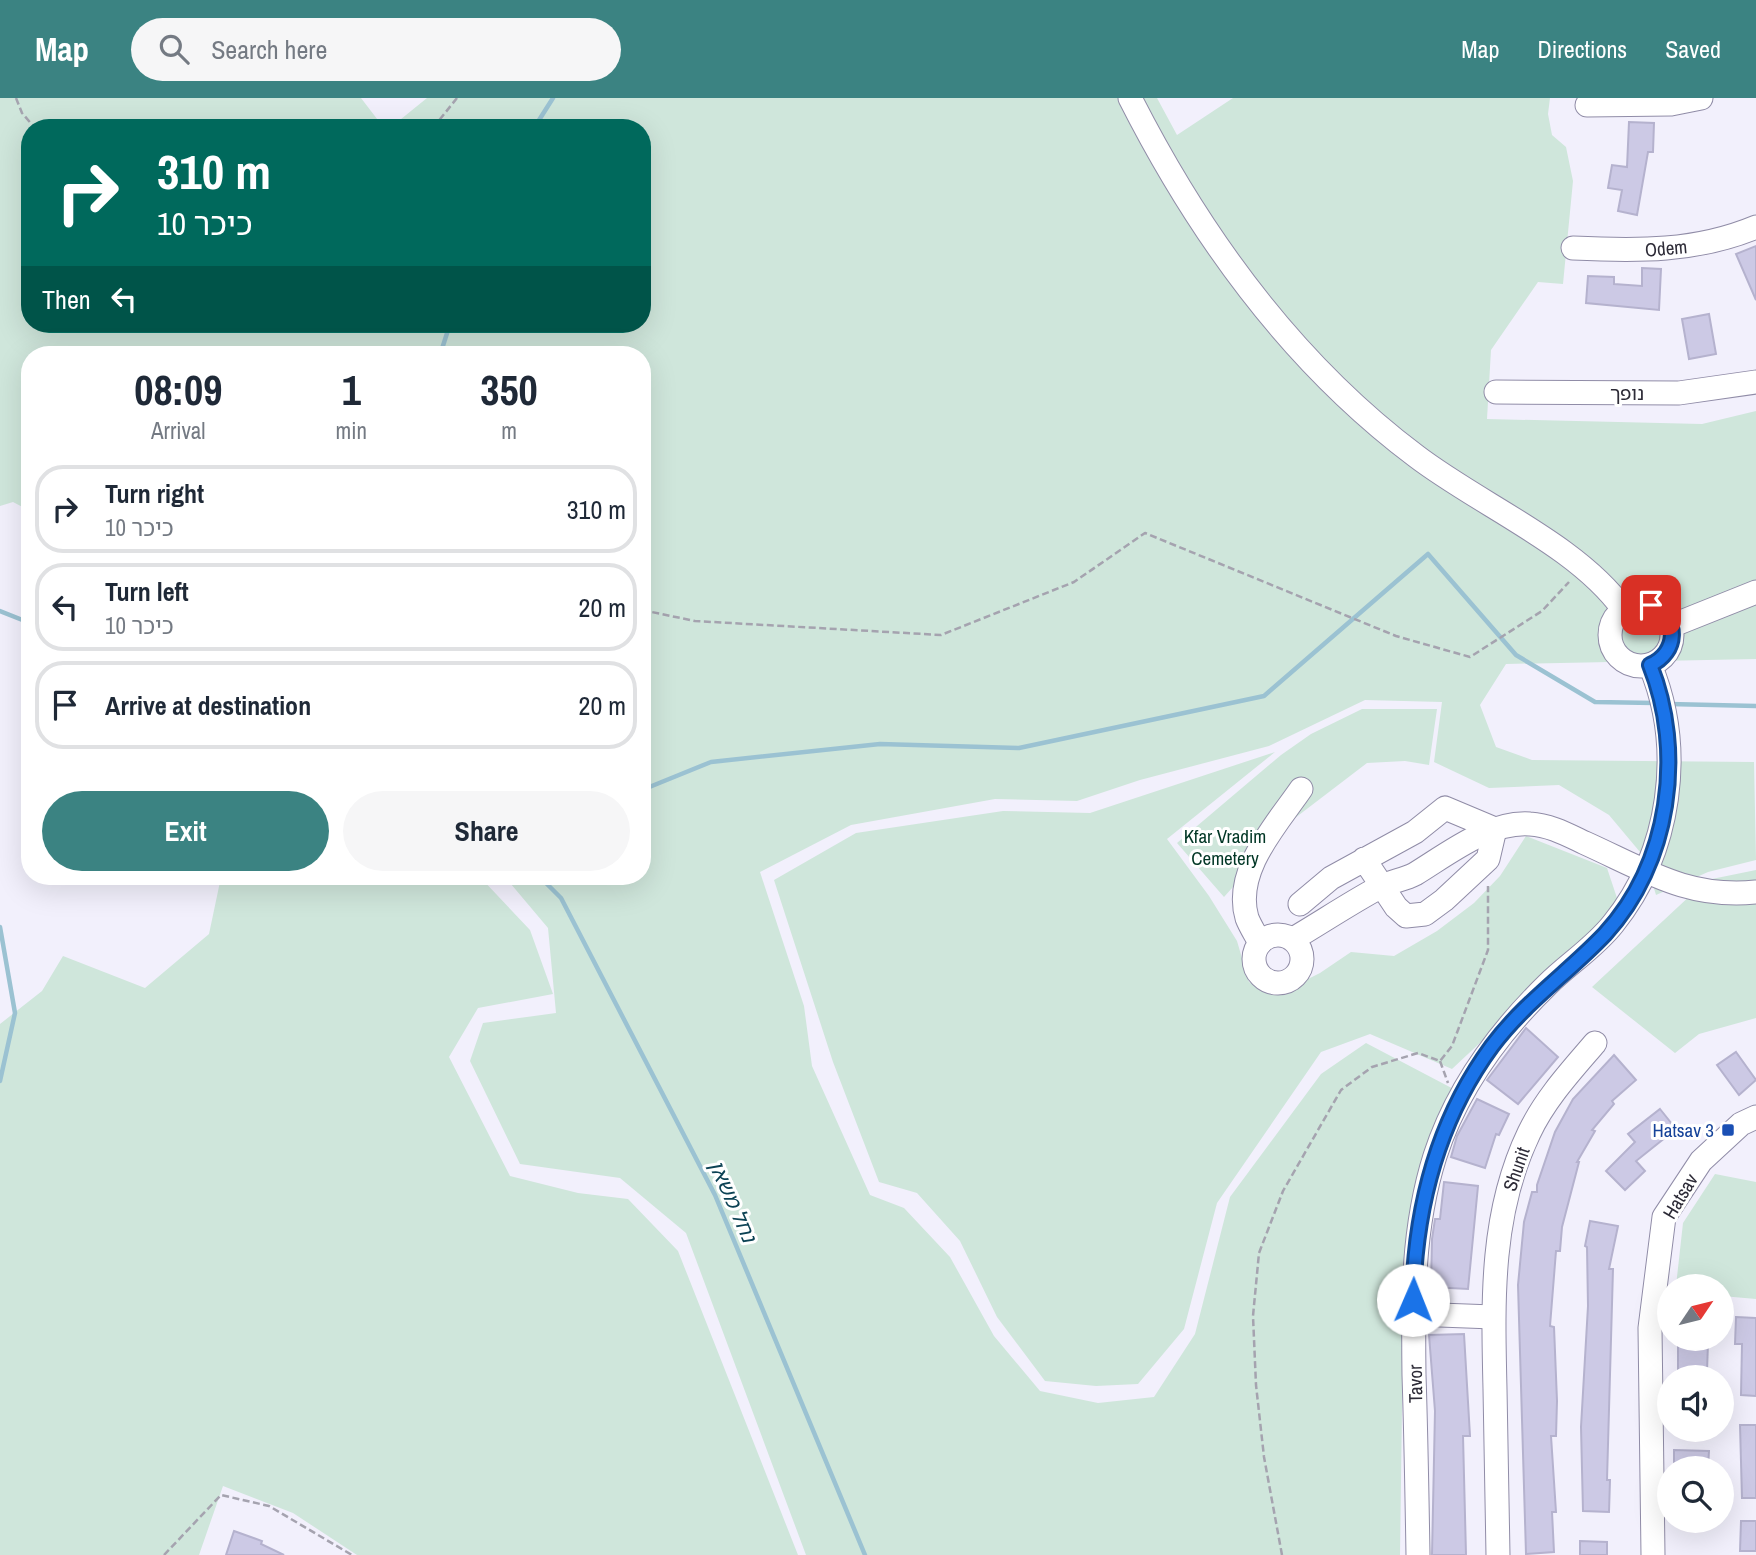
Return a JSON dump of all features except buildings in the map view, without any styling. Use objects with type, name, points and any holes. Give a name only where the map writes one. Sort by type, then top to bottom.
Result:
[{"type":"street","points":[[1130,98],[1188,205],[1226,260],[1312,363],[1414,455],[1472,496],[1584,567],[1623,609]]},
{"type":"street","points":[[1587,105],[1671,104],[1701,98]]},
{"type":"street","name":"Odem","points":[[1573,248],[1671,250],[1713,242],[1756,228]]},
{"type":"street","name":"נופך","points":[[1496,392],[1679,393],[1756,382]]},
{"type":"street","points":[[1671,626],[1756,592]]},
{"type":"street","points":[[1637,604],[1651,605],[1664,613],[1671,626],[1669,649],[1650,665],[1627,663],[1613,648],[1612,625],[1623,609],[1637,604]]},
{"type":"street","name":"Tavor","points":[[1418,1555],[1413,1264],[1423,1202],[1436,1153],[1456,1107],[1492,1047],[1518,1014],[1612,925],[1627,905],[1645,869],[1663,813],[1671,767],[1666,713],[1650,665]]},
{"type":"street","points":[[1260,943],[1247,919],[1244,900],[1247,881],[1263,843],[1301,789]]},
{"type":"street","points":[[1300,904],[1332,878],[1415,832],[1446,808],[1495,829]]},
{"type":"street","points":[[1293,939],[1382,886],[1413,875],[1439,857],[1495,829],[1520,824],[1542,825],[1645,869],[1667,882],[1691,890],[1725,894],[1756,891]]},
{"type":"street","points":[[1364,859],[1406,916],[1425,914],[1488,859],[1495,829]]},
{"type":"street","points":[[1276,934],[1293,939],[1303,953],[1303,962],[1296,977],[1281,984],[1265,980],[1259,974],[1254,958],[1260,943],[1276,934]]},
{"type":"street","name":"Shunit","points":[[1498,1555],[1493,1317],[1498,1230],[1510,1180],[1530,1132],[1561,1082],[1595,1043]]},
{"type":"street","name":"Hatsav","points":[[1653,1555],[1650,1328],[1664,1217],[1701,1161],[1741,1125],[1756,1117]]},
{"type":"street","points":[[1413,1314],[1493,1317]]},
{"type":"path","points":[[16,98],[27,119]]},
{"type":"path","points":[[440,119],[457,98]]},
{"type":"path","points":[[651,612],[695,621],[941,635],[1074,582],[1145,533],[1396,636],[1470,657],[1542,611],[1584,567]]},
{"type":"path","points":[[1282,1555],[1264,1457],[1256,1385],[1254,1316],[1259,1253],[1283,1191],[1341,1090],[1372,1066],[1418,1053],[1440,1061],[1452,1046],[1488,950],[1488,859]]},
{"type":"path","points":[[164,1555],[221,1495],[269,1506],[352,1555]]},
{"type":"green space","points":[[0,98],[361,98],[377,119],[21,119],[21,333],[651,333],[651,119],[401,119],[427,98],[1157,98],[1177,135],[1233,98],[1550,98],[1548,114],[1552,135],[1566,147],[1573,181],[1563,284],[1538,282],[1491,350],[1487,419],[1702,424],[1756,411],[1756,659],[1506,664],[1480,705],[1496,747],[1532,760],[1754,762],[1756,860],[1708,872],[1656,895],[1645,858],[1609,815],[1559,785],[1489,788],[1434,762],[1442,702],[1365,700],[1269,746],[1140,780],[1077,801],[995,799],[851,825],[760,872],[804,1006],[812,1066],[870,1195],[904,1208],[950,1257],[994,1336],[1040,1391],[1098,1403],[1154,1397],[1195,1334],[1230,1197],[1321,1074],[1366,1043],[1463,1094],[1431,1148],[1403,1336],[1400,1555],[806,1555],[686,1233],[620,1178],[520,1164],[470,1061],[483,1023],[556,1013],[548,928],[512,885],[651,885],[651,346],[21,346],[21,506],[13,502],[0,506]]},
{"type":"green space","name":"Kfar Vradim Cemetery","points":[[1362,709],[1437,709],[1429,765],[1405,761],[1367,763],[1295,818],[1224,897],[1177,843],[1281,755],[1311,734]]},
{"type":"green space","points":[[1275,752],[1167,839],[1209,896],[1237,941],[1249,982],[1278,994],[1320,973],[1351,952],[1394,956],[1437,931],[1474,903],[1500,876],[1526,836],[1607,868],[1623,916],[1595,935],[1452,1069],[1370,1034],[1321,1052],[1217,1203],[1184,1329],[1138,1384],[1096,1386],[1045,1381],[997,1317],[960,1241],[917,1193],[879,1182],[833,1062],[774,880],[856,833],[1003,811],[1090,813]]},
{"type":"green space","points":[[1756,870],[1756,1018],[1699,1034],[1675,1053],[1592,987],[1707,880]]},
{"type":"green space","points":[[219,885],[488,885],[530,930],[553,994],[478,1008],[449,1057],[510,1176],[578,1193],[628,1199],[678,1251],[798,1555],[357,1555],[293,1513],[223,1486],[199,1555],[0,1555],[0,1024],[42,991],[63,956],[145,988],[209,934]]},
{"type":"green space","points":[[1715,1174],[1756,1182],[1756,1299],[1734,1297],[1734,1274],[1677,1274],[1683,1223]]},
{"type":"waterway","points":[[540,119],[553,98]]},
{"type":"waterway","points":[[443,346],[447,333]]},
{"type":"waterway","points":[[651,786],[711,762],[880,744],[1019,748],[1264,696],[1428,554],[1516,655],[1595,702],[1654,703]]},
{"type":"waterway","name":"נחל משאן","points":[[0,611],[21,619]]},
{"type":"waterway","points":[[1669,704],[1756,706]]},
{"type":"waterway","name":"נחל משאן","points":[[548,885],[561,898],[715,1195],[865,1555]]},
{"type":"waterway","points":[[0,927],[15,1013],[0,1081]]},
{"type":"place","name":"Hatsav 3","points":[[1728,1130]]},
{"type":"route","points":[[1413,1300],[1413,1264],[1425,1189],[1451,1116],[1492,1047],[1518,1014],[1605,934],[1619,916],[1641,878],[1654,844],[1667,797],[1671,750],[1661,691],[1650,665],[1667,654],[1673,636],[1667,617],[1651,605]]}]
